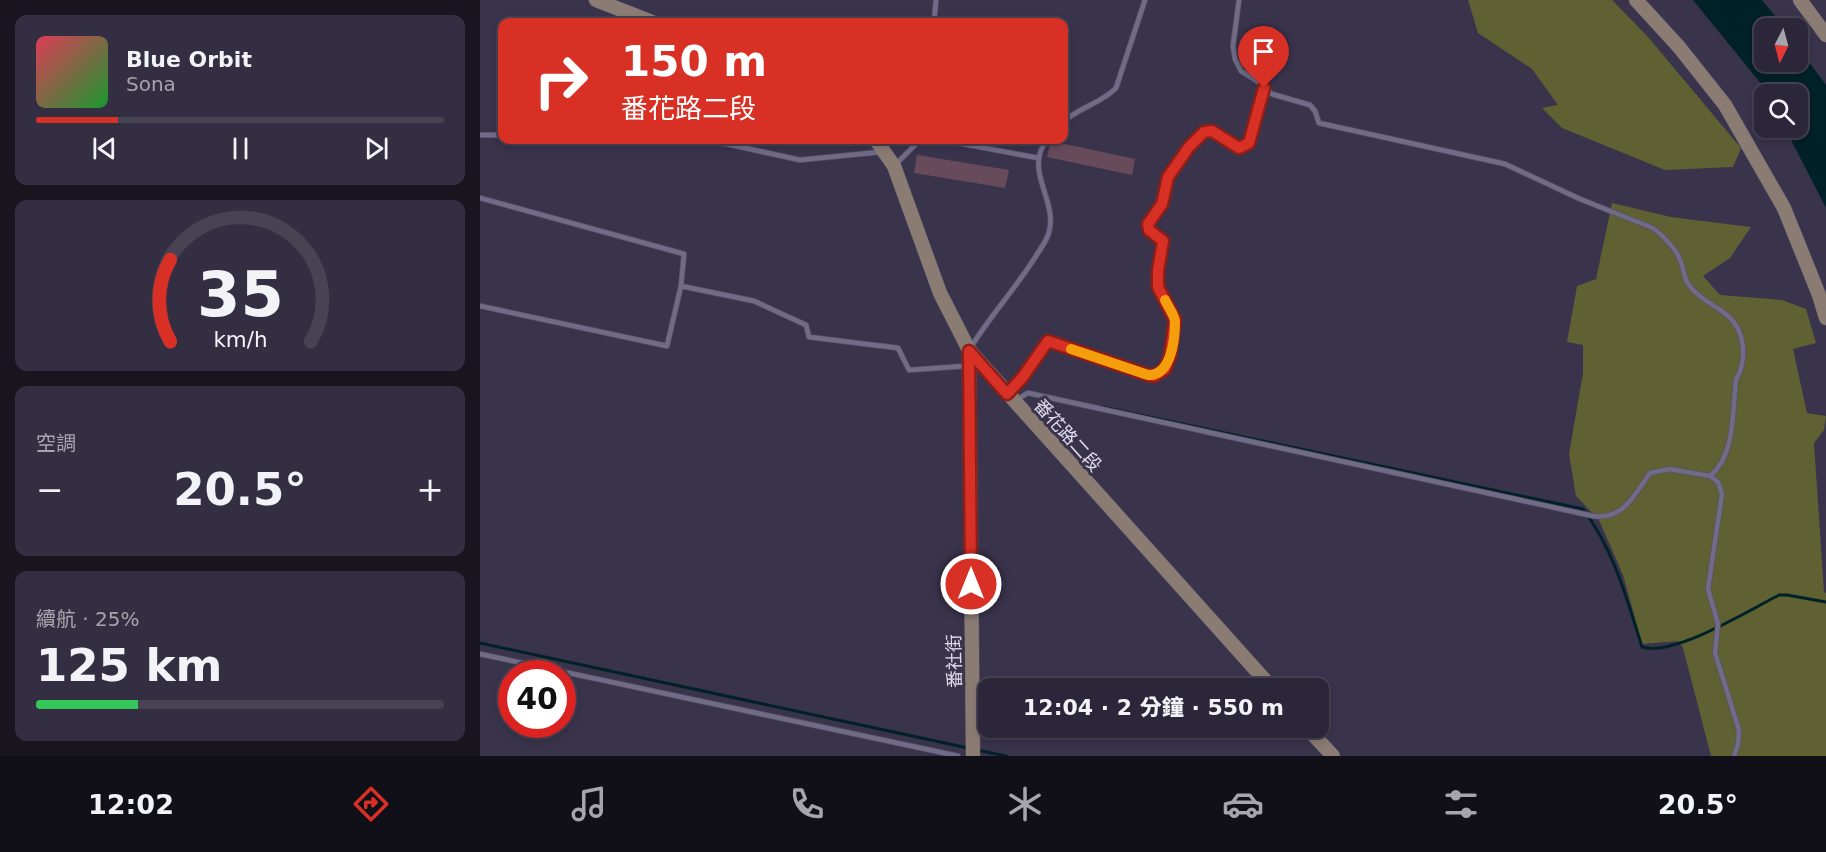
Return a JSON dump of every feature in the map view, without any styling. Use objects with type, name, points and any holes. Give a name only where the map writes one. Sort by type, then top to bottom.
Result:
[{"type":"main road","points":[[596,0],[642,18]]},
{"type":"main road","points":[[1636,0],[1679,47],[1725,105],[1784,208],[1826,318]]},
{"type":"main road","points":[[1800,0],[1826,35]]},
{"type":"main road","name":"番花路二段","points":[[880,146],[894,166],[940,293],[969,351],[1263,678]]},
{"type":"main road","name":"番社街","points":[[969,351],[973,751]]},
{"type":"main road","points":[[1316,738],[1333,756]]},
{"type":"lane","points":[[934,18],[936,0]]},
{"type":"lane","points":[[1068,118],[1111,94],[1116,88],[1145,0]]},
{"type":"lane","points":[[1239,0],[1233,46],[1241,71],[1272,94],[1310,105],[1319,123],[1505,164],[1580,199],[1653,228],[1664,236],[1681,262],[1686,280],[1696,294],[1730,317],[1742,344],[1744,356],[1736,380],[1729,447],[1722,463],[1710,476]]},
{"type":"lane","points":[[1010,398],[1048,341],[1148,375],[1154,376],[1165,369],[1170,356],[1175,320],[1158,287],[1163,241],[1149,230],[1148,224],[1162,204],[1168,177],[1189,147],[1204,132],[1212,131],[1239,148],[1249,143],[1264,88]]},
{"type":"lane","points":[[480,135],[498,135]]},
{"type":"lane","points":[[728,144],[800,160],[880,146]]},
{"type":"lane","points":[[894,166],[916,144]]},
{"type":"lane","points":[[963,144],[1038,158]]},
{"type":"lane","points":[[969,351],[1049,235],[1052,218],[1037,171],[1038,158],[1045,144]]},
{"type":"lane","points":[[480,198],[684,254],[681,286],[667,346],[480,306]]},
{"type":"lane","points":[[681,286],[754,301],[806,325],[809,336],[898,348],[909,370],[969,366]]},
{"type":"lane","points":[[1010,398],[1028,393],[1583,515],[1602,517],[1615,514],[1624,508],[1650,474],[1670,469],[1710,476],[1718,482],[1722,494],[1707,589],[1718,624],[1715,653],[1739,729],[1738,745],[1734,756]]},
{"type":"lane","points":[[480,654],[958,756]]},
{"type":"green space","points":[[1468,0],[1612,0],[1648,37],[1741,148],[1733,167],[1665,170],[1562,128],[1542,108],[1558,105],[1532,69],[1478,33]]},
{"type":"green space","points":[[1612,203],[1671,217],[1751,227],[1730,258],[1703,276],[1720,295],[1782,300],[1806,309],[1816,343],[1793,349],[1807,413],[1826,416],[1824,430],[1814,443],[1824,592],[1826,593],[1826,756],[1711,756],[1683,648],[1678,641],[1642,644],[1623,575],[1599,520],[1576,496],[1569,454],[1583,373],[1583,345],[1567,342],[1577,286],[1596,279]]},
{"type":"shaded area","points":[[1693,0],[1762,0],[1777,18],[1754,18],[1754,72],[1808,72],[1808,61],[1826,85],[1826,208],[1790,138],[1808,138],[1808,84],[1761,84]]},
{"type":"building","points":[[1050,144],[1065,144],[1135,159],[1132,175],[1047,157]]},
{"type":"building","points":[[917,155],[1009,170],[1005,188],[914,173]]},
{"type":"waterway","points":[[1102,407],[1583,509],[1611,558],[1642,647],[1656,648],[1691,639],[1779,595],[1826,602]]},
{"type":"waterway","points":[[480,643],[968,748]]},
{"type":"waterway","points":[[977,750],[1006,756]]},
{"type":"slow traffic","points":[[1071,349],[1154,376],[1165,369],[1170,356],[1175,320],[1165,300]]},
{"type":"route","points":[[971,584],[969,351],[1007,394],[1022,378],[1048,341],[1148,375],[1154,376],[1165,369],[1170,356],[1175,320],[1158,287],[1163,241],[1149,230],[1148,224],[1162,204],[1168,177],[1189,147],[1204,132],[1212,131],[1239,148],[1249,143],[1264,88]]}]
